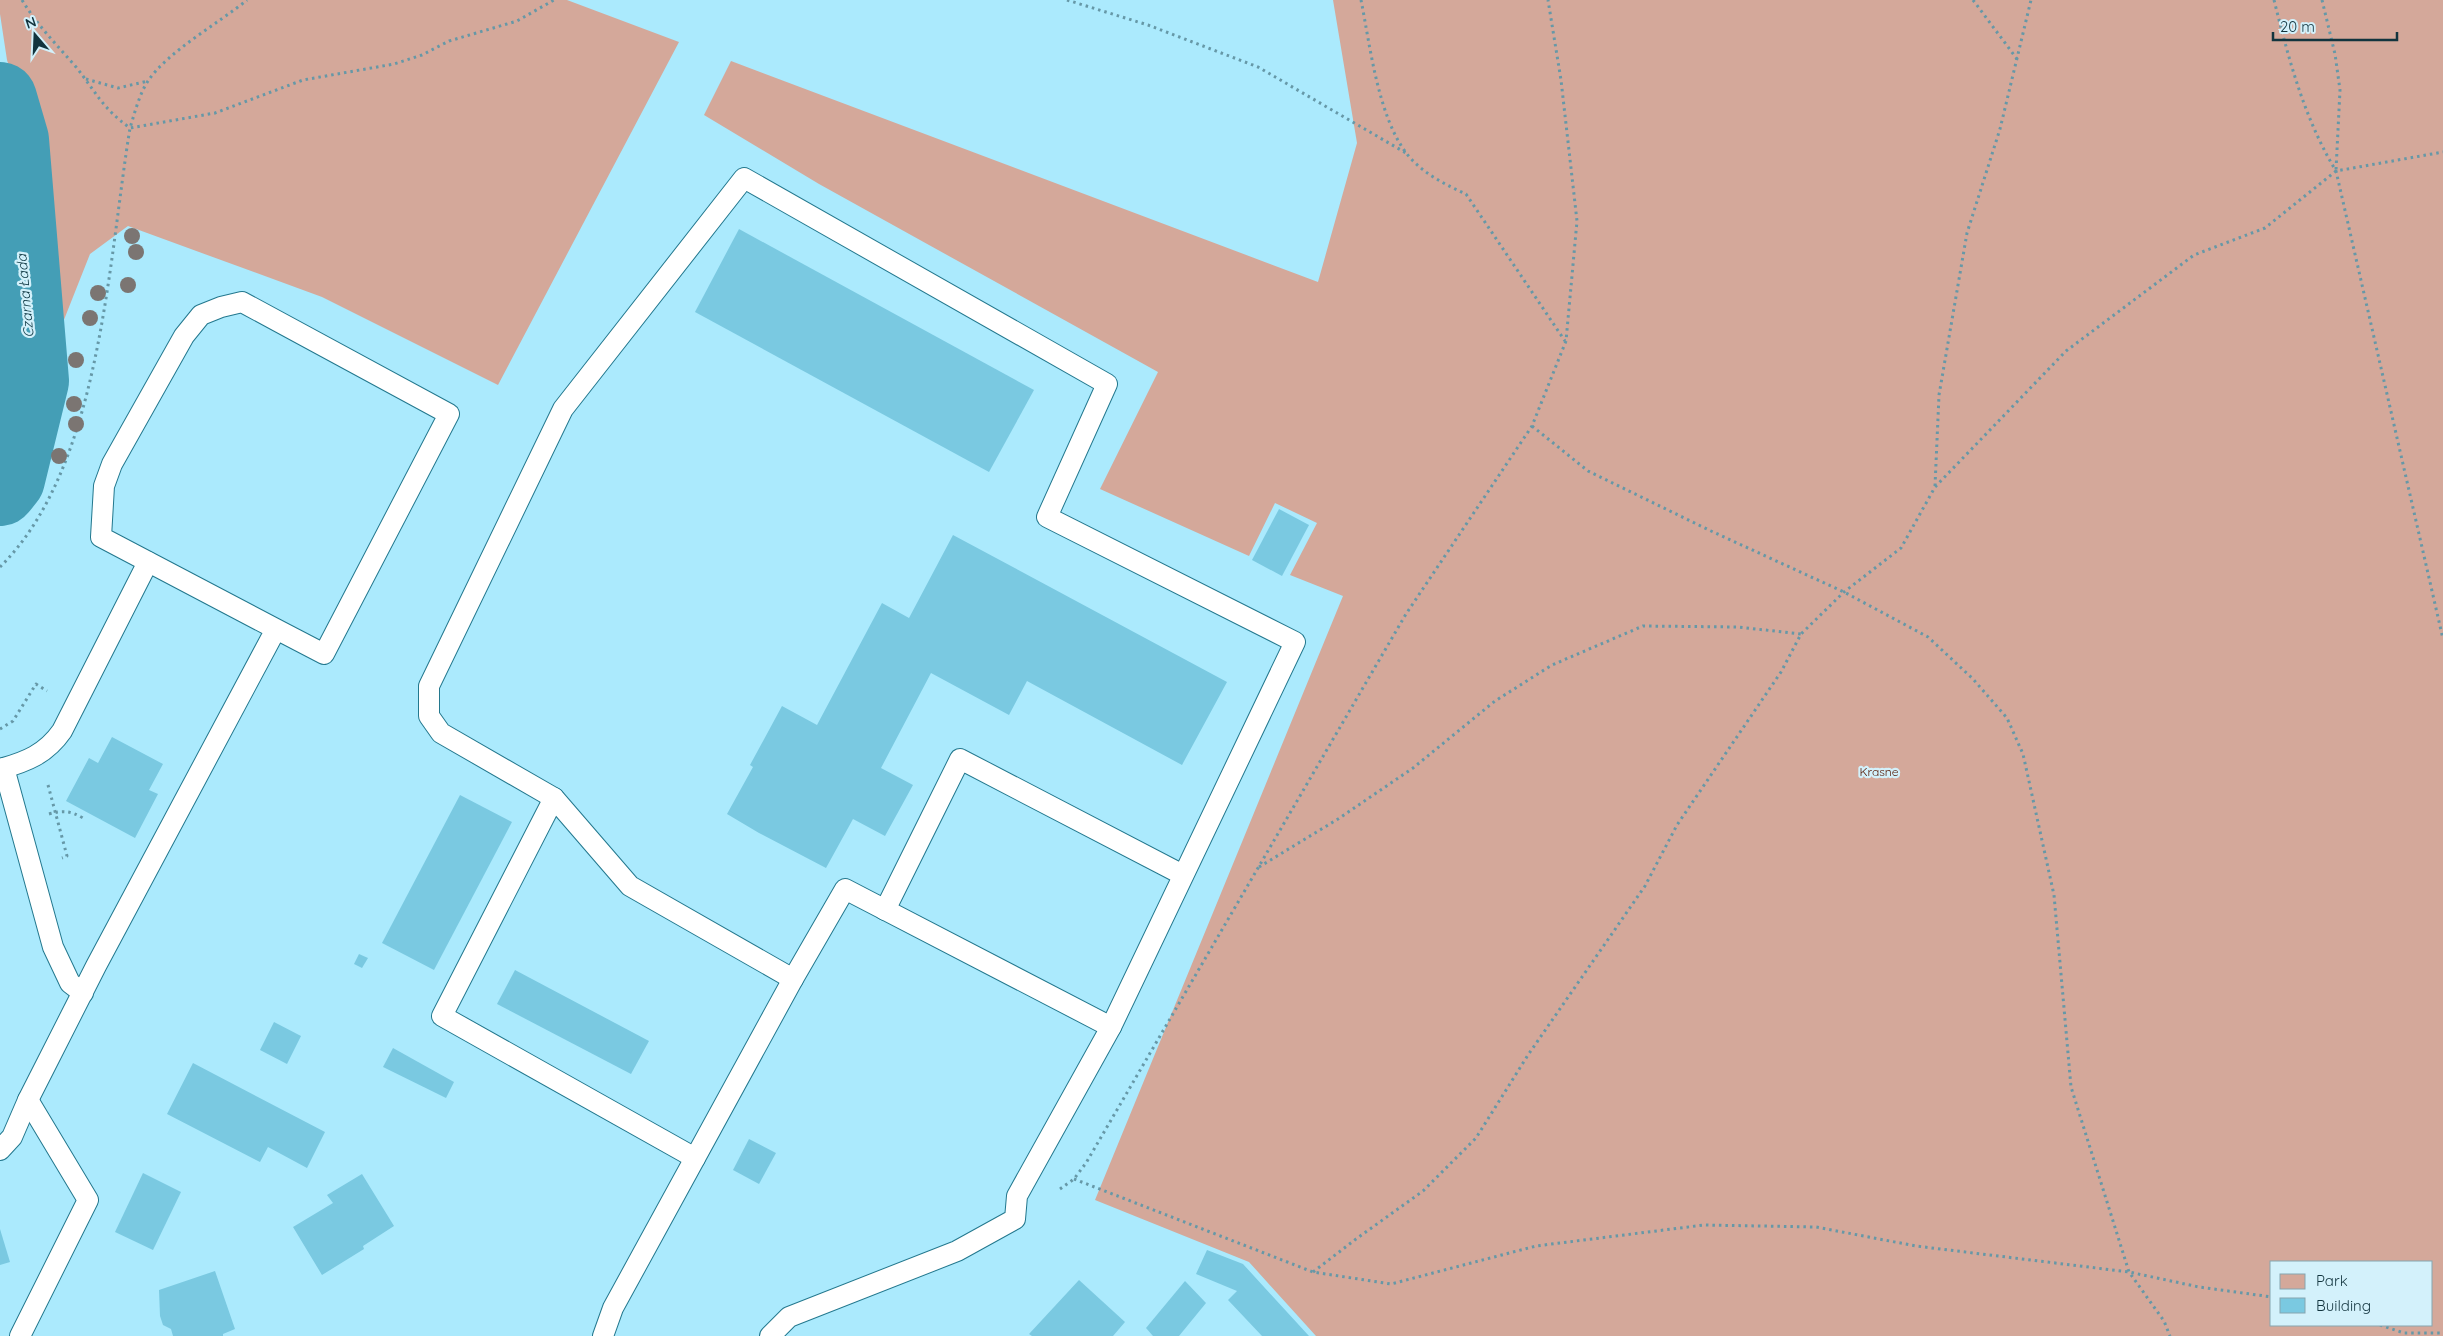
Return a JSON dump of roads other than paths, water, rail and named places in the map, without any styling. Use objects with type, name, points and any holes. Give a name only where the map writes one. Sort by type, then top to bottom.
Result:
[{"type":"lane","points":[[770,1336],[789,1317],[957,1251],[1015,1219],[1017,1196],[1111,1027],[1295,642],[1047,518],[1107,384],[744,178],[562,410],[429,686],[429,716],[441,733],[554,798],[630,886],[793,978]]},
{"type":"lane","points":[[242,302],[264,312],[449,414],[324,654],[148,562],[101,536],[104,486],[112,464],[184,336],[201,315],[221,307],[242,302]]},
{"type":"lane","points":[[83,993],[70,983],[53,947],[2,769],[36,757],[52,746],[62,731],[148,562]]},
{"type":"lane","points":[[0,1150],[12,1137],[28,1100],[83,993],[276,629]]},
{"type":"lane","points":[[885,910],[960,759],[1183,875]]},
{"type":"lane","points":[[554,798],[442,1016],[695,1158]]},
{"type":"lane","points":[[603,1336],[613,1308],[793,978],[845,889],[1111,1027]]},
{"type":"lane","points":[[20,1336],[88,1200],[28,1100]]},
{"type":"waterway","name":"Czarna Łada","points":[[0,99],[12,140],[32,381],[8,479],[0,489]]},
{"type":"park label","name":"Krasne","points":[[1879,771]]}]
